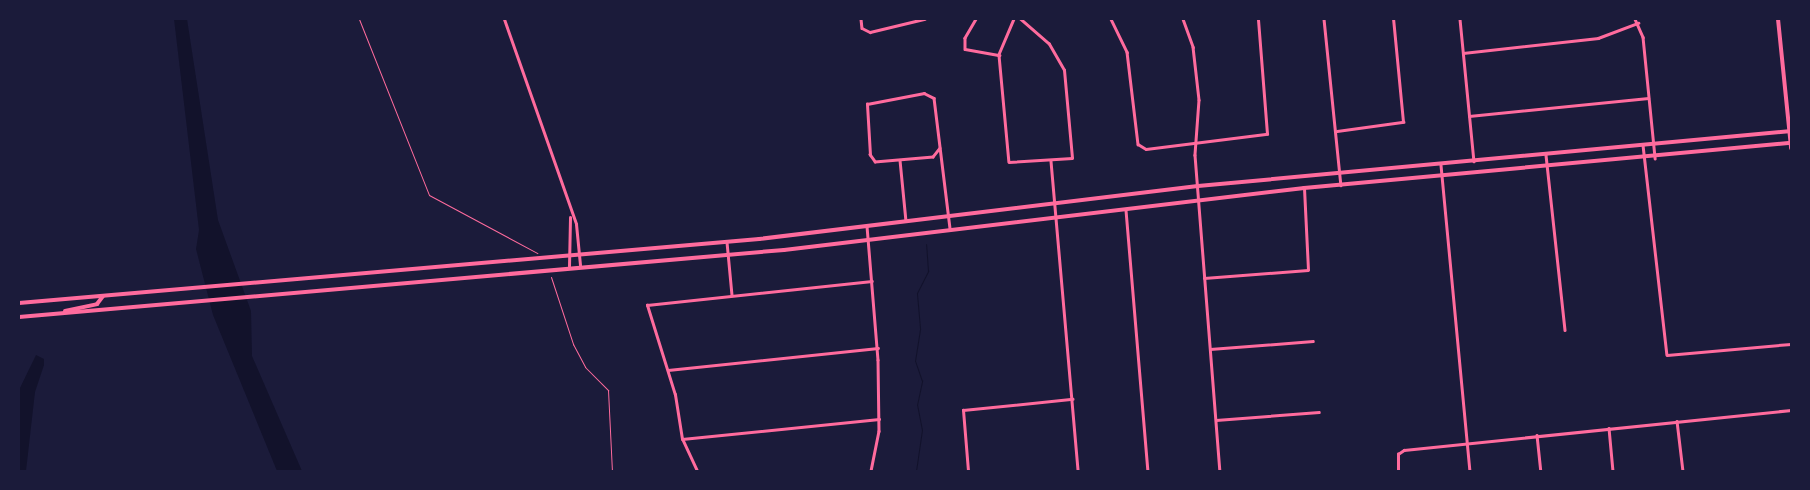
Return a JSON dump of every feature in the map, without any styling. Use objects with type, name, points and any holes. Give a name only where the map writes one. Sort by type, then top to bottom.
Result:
[{"type":"main road","points":[[1778,19],[1791,148]]},
{"type":"main road","points":[[19,303],[168,292],[450,267],[569,254],[727,242],[1198,186],[1340,172],[1442,165],[1790,131]]},
{"type":"main road","points":[[19,317],[452,279],[580,265],[729,255],[1304,188],[1548,168],[1791,143]]},
{"type":"main road","points":[[1002,210],[1005,222]]},
{"type":"main road","points":[[956,216],[957,228]]},
{"type":"main road","points":[[63,313],[97,304],[103,296]]},
{"type":"street","points":[[504,19],[562,182],[570,216],[570,266]]},
{"type":"street","points":[[861,19],[863,30],[885,31],[924,19]]},
{"type":"street","points":[[976,19],[964,38],[964,49],[999,55]]},
{"type":"street","points":[[1014,19],[999,55],[1009,162],[1051,161],[1074,155],[1067,81],[1055,51],[1020,19]]},
{"type":"street","points":[[1111,19],[1127,52],[1140,148],[1255,138],[1268,131],[1258,19]]},
{"type":"street","points":[[1183,19],[1192,47],[1199,100],[1196,144],[1198,186],[1220,471]]},
{"type":"street","points":[[1324,19],[1337,130],[1341,185]]},
{"type":"street","points":[[1337,130],[1403,122],[1393,19]]},
{"type":"street","points":[[1460,19],[1474,161]]},
{"type":"street","points":[[1635,19],[1638,23],[1655,158]]},
{"type":"street","points":[[1463,53],[1598,38],[1638,23]]},
{"type":"street","points":[[940,148],[933,157],[872,160],[867,104],[930,95],[936,105],[950,229]]},
{"type":"street","points":[[1469,116],[1648,98]]},
{"type":"street","points":[[1643,145],[1667,355],[1791,344]]},
{"type":"street","points":[[1546,155],[1565,330]]},
{"type":"street","points":[[900,160],[906,221]]},
{"type":"street","points":[[1051,161],[1078,471]]},
{"type":"street","points":[[1442,165],[1470,442],[1470,471]]},
{"type":"street","points":[[1204,278],[1308,270],[1304,188]]},
{"type":"street","points":[[1126,208],[1148,471]]},
{"type":"street","points":[[570,216],[576,224],[580,265]]},
{"type":"street","points":[[867,225],[878,348],[879,419],[871,471]]},
{"type":"street","points":[[727,242],[732,295]]},
{"type":"street","points":[[697,471],[682,439],[667,370],[647,311],[655,302],[872,281]]},
{"type":"street","points":[[1210,349],[1313,341]]},
{"type":"street","points":[[667,370],[878,348]]},
{"type":"street","points":[[968,471],[963,410],[1072,399]]},
{"type":"street","points":[[1398,471],[1398,454],[1470,442],[1791,410]]},
{"type":"street","points":[[1216,420],[1319,412]]},
{"type":"street","points":[[682,439],[879,419]]},
{"type":"street","points":[[1677,421],[1683,471]]},
{"type":"street","points":[[1608,427],[1613,471]]},
{"type":"street","points":[[1537,435],[1541,471]]},
{"type":"path","points":[[359,19],[417,175],[429,194],[537,254]]},
{"type":"path","points":[[552,277],[573,344],[585,367],[608,390],[612,471]]},
{"type":"shaded area","points":[[174,19],[187,19],[218,220],[251,311],[252,356],[302,471],[277,471],[213,315],[196,249],[199,230]]},
{"type":"shaded area","points":[[36,355],[44,359],[44,365],[35,392],[26,471],[19,471],[19,390]]},
{"type":"waterway","points":[[916,471],[922,430],[917,405],[922,381],[915,361],[920,328],[917,293],[928,271],[926,244]]}]
